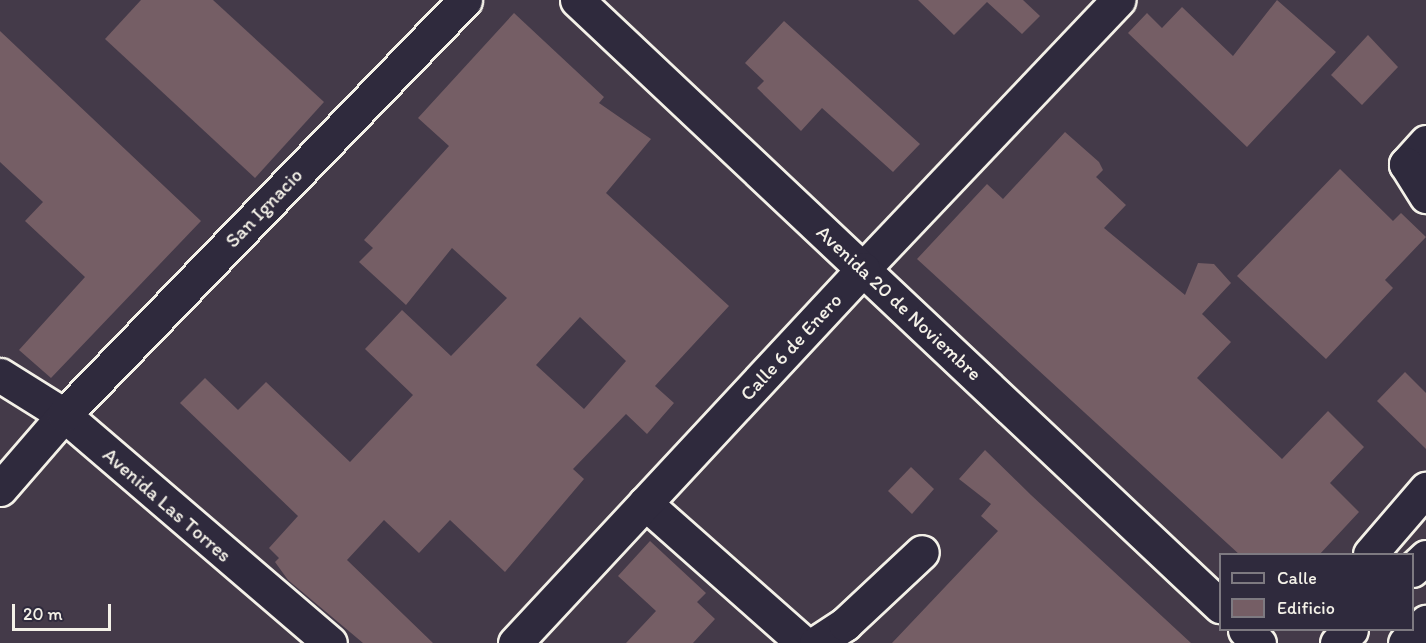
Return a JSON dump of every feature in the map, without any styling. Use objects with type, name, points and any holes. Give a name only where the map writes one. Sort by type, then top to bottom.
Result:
[{"type":"main road","name":"San Ignacio","points":[[0,489],[64,415],[465,0]]},
{"type":"main road","name":"Avenida 20 de Noviembre","points":[[578,0],[1219,604]]},
{"type":"main road","name":"Calle 6 de Enero","points":[[515,643],[863,269],[1118,0]]},
{"type":"main road","points":[[1426,142],[1406,164],[1426,196]]},
{"type":"main road","name":"Avenida Las Torres","points":[[0,375],[64,415],[330,643]]},
{"type":"main road","points":[[1372,553],[1426,489]]},
{"type":"main road","points":[[645,503],[803,643]]},
{"type":"main road","points":[[816,643],[845,624],[922,552]]},
{"type":"main road","points":[[1414,569],[1426,557]]},
{"type":"main road","points":[[1405,643],[1426,622]]},
{"type":"main road","points":[[1246,631],[1259,643]]},
{"type":"main road","points":[[1337,643],[1350,631]]},
{"type":"building","points":[[141,0],[213,0],[324,102],[255,178],[105,39]]},
{"type":"building","points":[[918,0],[1023,0],[1040,16],[1022,34],[987,2],[954,35]]},
{"type":"building","points":[[1277,0],[1336,52],[1247,147],[1128,33],[1147,13],[1162,28],[1182,7],[1233,56]]},
{"type":"building","points":[[514,13],[604,97],[599,103],[651,139],[606,193],[729,306],[655,386],[674,403],[647,434],[626,414],[573,469],[584,479],[505,572],[450,520],[419,553],[384,520],[347,560],[433,643],[363,643],[288,580],[275,562],[279,558],[269,548],[298,516],[180,403],[205,378],[238,410],[266,382],[350,462],[413,395],[365,349],[402,310],[451,356],[507,298],[452,248],[406,305],[359,262],[373,248],[364,240],[449,146],[418,118]],"holes":[[[580,317],[626,361],[584,409],[536,365]]]},
{"type":"building","points":[[784,21],[920,144],[893,172],[822,108],[801,131],[757,88],[764,81],[745,63]]},
{"type":"building","points":[[0,31],[201,221],[51,378],[19,350],[85,277],[25,221],[43,202],[0,162]]},
{"type":"building","points":[[1368,35],[1398,67],[1362,105],[1331,75]]},
{"type":"building","points":[[1065,132],[1099,162],[1103,170],[1096,177],[1126,205],[1104,228],[1185,295],[1198,263],[1214,264],[1231,283],[1202,314],[1231,342],[1197,378],[1282,459],[1328,411],[1364,447],[1330,483],[1359,512],[1321,553],[1238,553],[917,259],[987,184],[1003,199]]},
{"type":"building","points":[[1340,169],[1393,221],[1401,213],[1426,237],[1385,280],[1393,288],[1326,359],[1237,276]]},
{"type":"building","points":[[1405,372],[1426,393],[1426,449],[1377,401]]},
{"type":"building","points":[[985,450],[1191,643],[892,643],[998,531],[981,516],[991,504],[959,479]]},
{"type":"building","points":[[911,467],[934,489],[912,514],[888,491]]},
{"type":"building","points":[[650,541],[706,593],[697,602],[715,619],[693,643],[626,643],[656,611],[618,576]]}]
